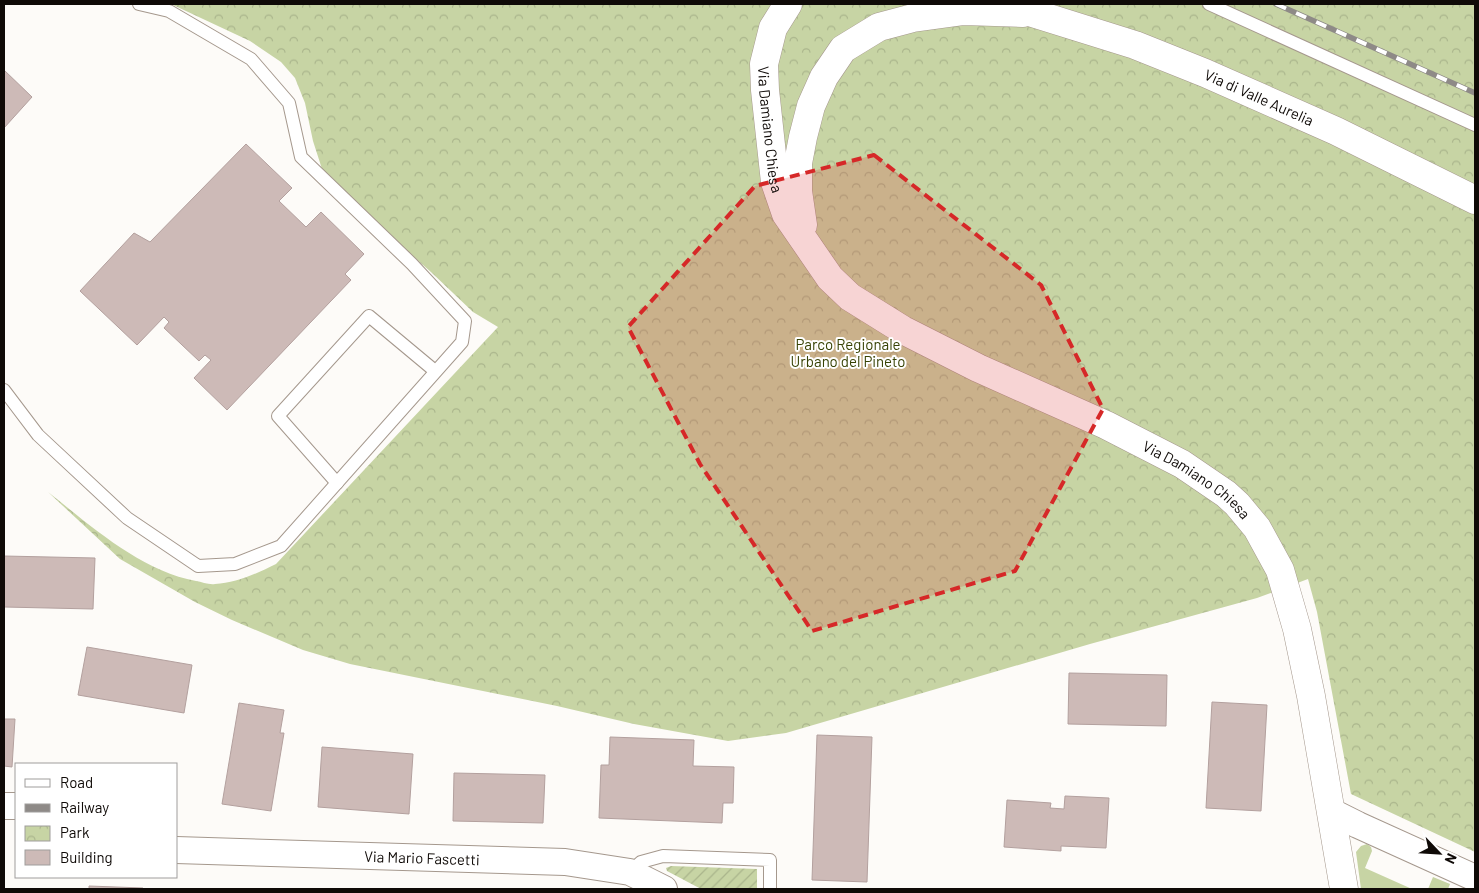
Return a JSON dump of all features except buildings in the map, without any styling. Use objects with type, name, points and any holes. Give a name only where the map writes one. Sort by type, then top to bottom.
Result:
[{"type":"street","name":"Via Damiano Chiesa","points":[[788,4],[773,28],[764,64],[775,182],[786,214],[830,278],[850,297],[878,316],[978,368],[1106,425],[1162,453],[1198,474],[1237,504],[1257,528],[1280,570],[1299,639],[1312,696],[1344,889]]},
{"type":"street","name":"Via di Valle Aurelia","points":[[1004,4],[1135,45],[1205,73],[1336,131],[1475,200]]},
{"type":"street","name":"Via di Valle Aurelia","points":[[842,49],[879,27],[913,18],[964,11],[1037,13]]},
{"type":"street","name":"Via Damiano Chiesa","points":[[812,252],[801,220],[798,163],[812,106],[824,77],[842,49]]},
{"type":"street","points":[[1332,812],[1475,878],[1471,889]]},
{"type":"street","name":"Via Mario Fascetti","points":[[178,850],[565,862],[630,872],[664,889]]},
{"type":"lane","points":[[4,390],[38,435],[127,518],[198,566],[235,564],[280,546],[462,342],[466,321],[412,264],[301,157],[290,103],[250,59],[169,11],[139,4]]},
{"type":"lane","points":[[1209,4],[1475,124]]},
{"type":"lane","points":[[337,483],[278,416],[369,316],[435,371]]},
{"type":"lane","points":[[630,872],[641,862],[662,856],[770,860],[770,889]]},
{"type":"highlighted area","points":[[874,155],[1041,285],[1103,409],[1015,571],[812,631],[700,464],[628,327],[755,186]]},
{"type":"green space","name":"Parco Regionale Urbano del Pineto","points":[[171,4],[1475,4],[1475,852],[1351,794],[1317,612],[1308,579],[1257,598],[1090,644],[786,733],[728,741],[634,724],[557,706],[350,664],[303,650],[195,602],[120,559],[48,492],[118,546],[156,568],[176,576],[210,584],[231,582],[247,577],[276,564],[498,327],[473,312],[378,225],[322,169],[313,141],[305,103],[295,78],[281,62],[250,41]]},
{"type":"green space","points":[[1367,844],[1371,847],[1372,851],[1365,868],[1412,889],[1361,889],[1356,852],[1361,846]]},
{"type":"green space","points":[[671,866],[757,869],[757,889],[701,889],[667,871],[666,868]]},
{"type":"green space","points":[[1433,877],[1450,884],[1448,889],[1428,889]]},
{"type":"railway","points":[[1276,4],[1475,93]]}]
